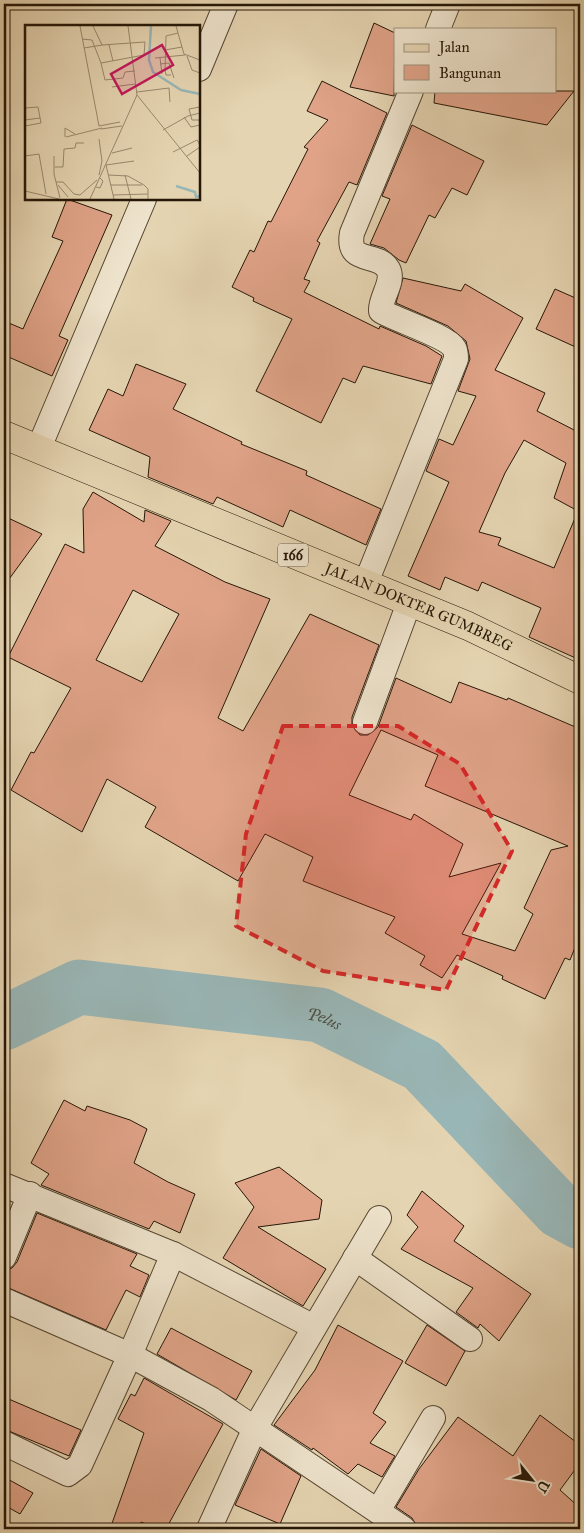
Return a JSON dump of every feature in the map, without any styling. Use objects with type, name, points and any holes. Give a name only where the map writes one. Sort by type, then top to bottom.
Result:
[{"type":"main road","name":"JALAN DOKTER GUMBREG","points":[[4,435],[468,626],[580,680]]},
{"type":"street","points":[[200,67],[226,4]]},
{"type":"street","points":[[438,28],[448,4]]},
{"type":"street","points":[[365,585],[456,359],[455,348],[447,341],[392,318],[381,311],[380,304],[390,278],[388,269],[382,264],[352,250],[350,242],[352,233],[411,92]]},
{"type":"street","points":[[38,450],[144,200]]},
{"type":"street","points":[[365,722],[409,603]]},
{"type":"street","points":[[4,1185],[173,1254],[314,1326]]},
{"type":"street","points":[[4,1257],[30,1194]]},
{"type":"street","points":[[210,1529],[255,1428],[379,1218]]},
{"type":"street","points":[[4,1443],[68,1474],[80,1465],[173,1254]]},
{"type":"street","points":[[355,1258],[470,1338]]},
{"type":"street","points":[[4,1300],[130,1355],[211,1399],[404,1529]]},
{"type":"street","points":[[378,1511],[433,1418]]},
{"type":"highlighted area","points":[[283,726],[398,726],[460,764],[512,851],[446,990],[323,971],[236,926],[246,834]]},
{"type":"building","points":[[374,23],[394,33],[394,96],[350,87]]},
{"type":"building","points":[[322,81],[387,113],[357,185],[349,182],[317,241],[320,243],[304,279],[310,281],[304,292],[379,329],[380,326],[426,346],[442,356],[431,384],[363,366],[355,383],[343,378],[321,423],[256,391],[292,319],[253,301],[254,298],[232,287],[250,250],[254,252],[268,221],[271,222],[308,149],[304,147],[328,120],[307,111]]},
{"type":"building","points":[[574,91],[547,125],[434,103],[435,92]]},
{"type":"building","points":[[412,125],[484,161],[467,195],[452,188],[435,218],[429,215],[406,263],[384,248],[370,244],[390,199],[382,196]]},
{"type":"building","points":[[67,200],[112,215],[59,336],[68,340],[52,376],[4,355],[4,321],[23,329],[63,241],[52,237]]},
{"type":"building","points":[[403,278],[461,291],[465,284],[523,318],[495,370],[545,393],[537,411],[580,433],[580,660],[529,637],[541,608],[482,582],[478,591],[445,577],[440,590],[408,576],[449,482],[426,471],[439,439],[453,445],[476,396],[458,391],[470,359],[466,341],[448,326],[396,303]],"holes":[[[524,440],[566,463],[554,498],[578,511],[554,568],[498,545],[501,538],[479,532],[505,473]]]},
{"type":"building","points":[[555,289],[580,300],[580,349],[536,329]]},
{"type":"building","points":[[136,364],[186,384],[173,409],[242,442],[241,444],[307,471],[306,475],[381,509],[366,545],[290,510],[283,527],[217,497],[213,504],[148,477],[150,457],[89,430],[108,389],[123,396]]},
{"type":"building","points":[[93,492],[144,522],[145,510],[171,521],[155,546],[225,582],[270,599],[218,718],[243,731],[310,614],[379,645],[352,717],[352,725],[360,735],[368,735],[378,727],[396,678],[451,703],[459,682],[507,700],[508,698],[580,729],[580,935],[570,960],[565,958],[545,999],[502,979],[503,976],[457,955],[442,978],[420,965],[425,956],[385,933],[395,917],[303,881],[313,857],[265,834],[238,881],[145,827],[156,807],[107,779],[82,832],[11,790],[31,752],[34,753],[71,688],[8,657],[65,544],[84,553],[83,509]],"holes":[[[133,590],[179,614],[142,682],[96,660]],[[381,730],[438,755],[425,786],[568,846],[551,850],[524,908],[533,914],[515,951],[462,934],[501,863],[449,877],[463,844],[414,814],[411,820],[349,795]]]},
{"type":"building","points":[[4,516],[42,534],[4,586]]},
{"type":"building","points":[[64,1100],[85,1111],[87,1106],[130,1120],[147,1129],[134,1163],[168,1182],[195,1194],[180,1233],[154,1221],[149,1229],[41,1185],[49,1174],[31,1163]]},
{"type":"building","points":[[279,1167],[322,1200],[319,1219],[258,1227],[326,1269],[303,1306],[223,1258],[254,1207],[235,1183]]},
{"type":"building","points":[[422,1191],[464,1226],[454,1241],[531,1294],[499,1341],[480,1324],[478,1328],[456,1312],[473,1288],[401,1249],[418,1227],[407,1215]]},
{"type":"building","points":[[37,1213],[137,1254],[130,1266],[149,1275],[140,1297],[126,1290],[106,1330],[4,1286],[4,1270],[12,1268],[17,1262]]},
{"type":"building","points":[[338,1325],[403,1361],[373,1413],[386,1422],[370,1443],[395,1456],[382,1477],[358,1464],[348,1474],[313,1448],[312,1450],[274,1425],[315,1370]]},
{"type":"building","points":[[427,1325],[465,1351],[446,1386],[405,1363]]},
{"type":"building","points":[[171,1328],[252,1371],[236,1400],[157,1354]]},
{"type":"building","points":[[144,1378],[223,1424],[166,1529],[159,1529],[141,1522],[138,1529],[110,1529],[144,1433],[118,1419],[131,1394],[135,1396]]},
{"type":"building","points":[[4,1397],[81,1430],[69,1456],[4,1429]]},
{"type":"building","points":[[540,1415],[580,1445],[580,1463],[560,1490],[580,1508],[580,1529],[418,1529],[412,1518],[396,1507],[419,1469],[458,1417],[513,1456]]},
{"type":"building","points":[[261,1449],[301,1476],[280,1524],[235,1505]]},
{"type":"building","points":[[4,1477],[33,1493],[20,1514],[4,1505]]},
{"type":"waterway","name":"Pelus","points":[[4,1023],[79,987],[320,1015],[422,1065],[560,1211],[580,1222]]}]
